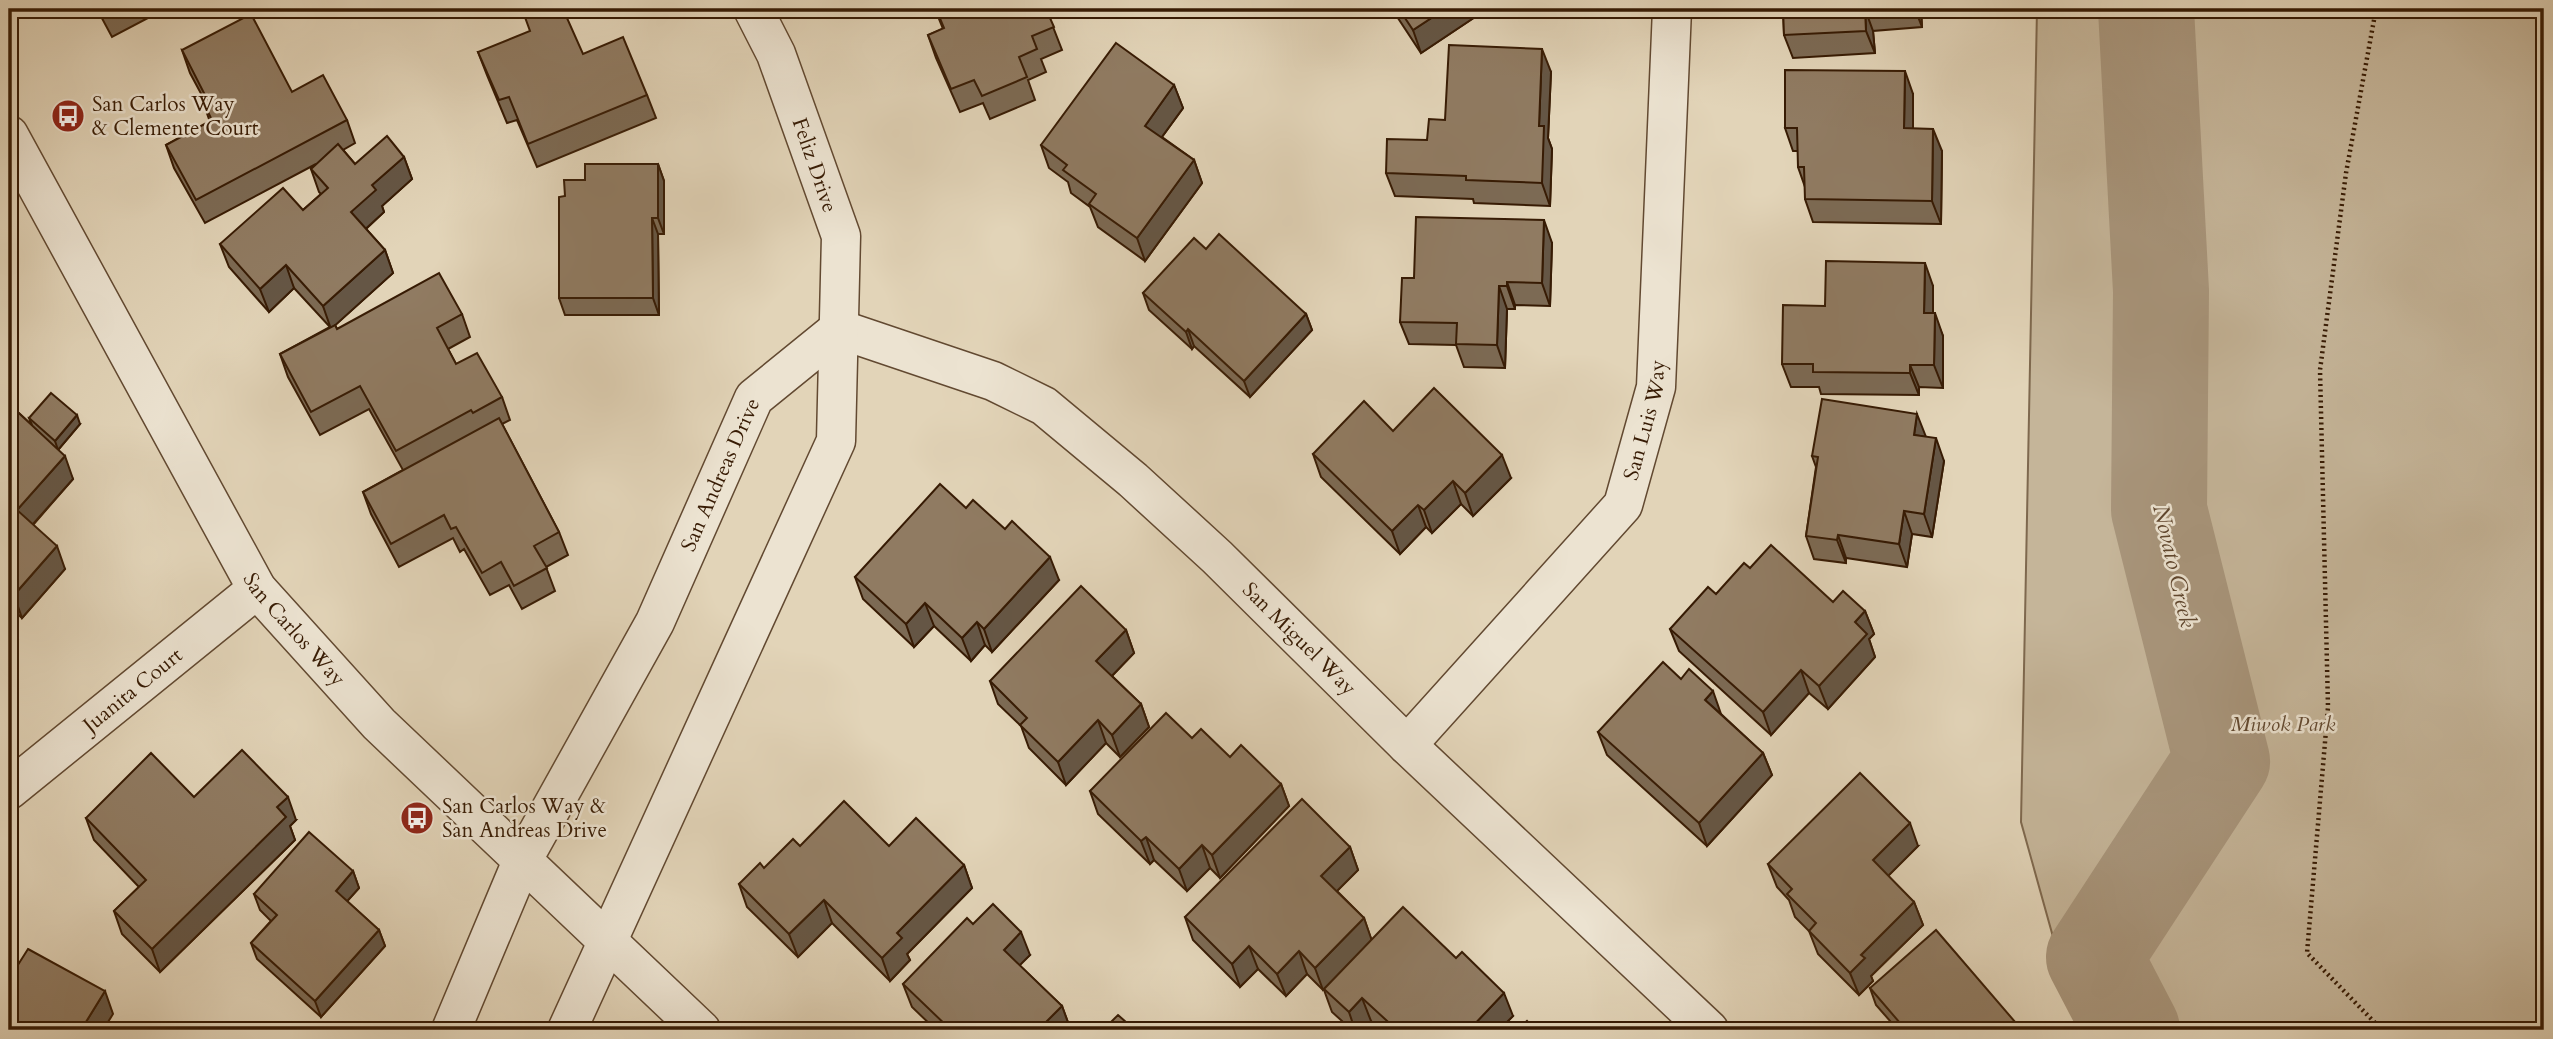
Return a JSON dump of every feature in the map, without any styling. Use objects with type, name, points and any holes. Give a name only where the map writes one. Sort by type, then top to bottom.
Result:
[{"type":"street","name":"Feliz Drive","points":[[753,9],[776,54],[841,236],[839,329]]},
{"type":"street","name":"San Luis Way","points":[[1407,745],[1623,505],[1656,387],[1672,9]]},
{"type":"street","name":"San Carlos Way","points":[[9,135],[257,589],[379,724],[701,1030]]},
{"type":"street","name":"San Miguel Way","points":[[839,329],[993,381],[1044,406],[1133,480],[1217,558],[1407,745],[1709,1030]]},
{"type":"street","name":"San Andreas Drive","points":[[451,1030],[522,860],[654,622],[754,398],[839,329]]},
{"type":"street","points":[[567,1030],[836,441],[839,329]]},
{"type":"street","name":"Juanita Court","points":[[9,790],[257,589]]},
{"type":"path","points":[[2376,9],[2346,173],[2320,370],[2328,707],[2307,953],[2382,1030]]},
{"type":"green space","name":"Miwok Park","points":[[2037,9],[2544,9],[2544,1030],[2079,1030],[2021,822]]},
{"type":"building","points":[[101,9],[114,9],[104,15]]},
{"type":"building","points":[[522,9],[563,9],[583,54],[623,37],[647,95],[528,144],[509,97],[499,100],[478,52],[530,31]]},
{"type":"building","points":[[936,9],[1046,9],[1054,27],[1032,36],[1037,49],[1019,57],[1027,77],[982,96],[974,80],[951,89],[928,35],[944,28]]},
{"type":"building","points":[[1399,9],[1445,9],[1413,30]]},
{"type":"building","points":[[1783,9],[1865,9],[1866,31],[1784,35]]},
{"type":"building","points":[[251,14],[292,92],[323,75],[347,120],[196,200],[166,145],[212,120],[203,102],[207,99],[182,50]]},
{"type":"building","points":[[1116,43],[1174,85],[1145,126],[1194,160],[1137,238],[1089,204],[1096,194],[1063,170],[1067,165],[1041,145]]},
{"type":"building","points":[[1449,45],[1542,49],[1539,126],[1544,126],[1542,183],[1466,180],[1466,176],[1386,173],[1387,139],[1427,140],[1429,119],[1445,120]]},
{"type":"building","points":[[1785,70],[1905,71],[1904,128],[1933,129],[1932,201],[1805,199],[1804,167],[1798,167],[1797,128],[1785,128]]},
{"type":"building","points":[[387,136],[404,157],[372,185],[376,190],[351,212],[385,250],[323,306],[286,265],[260,289],[220,244],[283,188],[303,210],[328,188],[311,169],[338,144],[355,164]]},
{"type":"building","points":[[585,164],[658,164],[658,218],[652,218],[653,298],[559,298],[559,197],[565,196],[564,180],[585,180]]},
{"type":"building","points":[[1416,217],[1544,220],[1542,283],[1507,282],[1507,286],[1499,286],[1497,345],[1456,344],[1457,323],[1400,322],[1402,278],[1414,278]]},
{"type":"building","points":[[1219,234],[1306,314],[1244,381],[1188,329],[1186,332],[1143,293],[1194,238],[1206,249]]},
{"type":"building","points":[[1826,261],[1925,263],[1924,313],[1935,313],[1934,365],[1910,365],[1910,373],[1813,372],[1813,364],[1782,364],[1783,305],[1825,306]]},
{"type":"building","points":[[439,273],[462,314],[437,328],[456,364],[477,353],[502,397],[473,413],[471,410],[396,451],[360,386],[311,412],[280,354],[335,325],[337,329]]},
{"type":"building","points":[[1434,388],[1502,455],[1465,493],[1453,481],[1424,510],[1418,505],[1392,531],[1313,454],[1364,401],[1393,431]]},
{"type":"building","points":[[51,393],[77,415],[55,441],[29,418]]},
{"type":"building","points":[[1822,399],[1917,414],[1914,435],[1936,438],[1924,514],[1904,511],[1899,544],[1838,535],[1837,540],[1806,536],[1818,457],[1812,456]]},
{"type":"building","points":[[9,404],[65,456],[17,510],[57,546],[14,595],[9,591]]},
{"type":"building","points":[[499,418],[559,532],[534,546],[547,568],[514,586],[501,562],[482,573],[456,527],[451,529],[444,515],[391,544],[363,492]]},
{"type":"building","points":[[940,484],[966,508],[973,500],[1005,529],[1012,521],[1050,557],[984,629],[977,622],[962,638],[925,603],[906,624],[855,577]]},
{"type":"building","points":[[1771,545],[1833,602],[1843,591],[1865,611],[1855,622],[1867,634],[1819,686],[1801,670],[1763,712],[1670,629],[1708,587],[1716,594],[1744,563],[1750,568]]},
{"type":"building","points":[[1081,586],[1126,630],[1096,661],[1141,704],[1112,735],[1098,720],[1058,762],[1020,725],[1027,718],[990,681]]},
{"type":"building","points":[[1663,662],[1681,679],[1689,669],[1713,691],[1705,700],[1763,753],[1699,823],[1598,732]]},
{"type":"building","points":[[1166,713],[1192,738],[1201,729],[1230,757],[1241,745],[1281,784],[1212,855],[1202,845],[1179,869],[1146,837],[1141,841],[1090,791]]},
{"type":"building","points":[[242,750],[288,797],[277,807],[286,817],[152,949],[114,911],[146,880],[86,818],[151,753],[194,797]]},
{"type":"building","points":[[1860,773],[1910,823],[1873,860],[1914,902],[1861,955],[1865,958],[1850,973],[1809,931],[1816,923],[1787,894],[1792,889],[1768,864]]},
{"type":"building","points":[[1302,799],[1350,847],[1321,876],[1364,918],[1315,968],[1299,951],[1277,974],[1249,946],[1232,964],[1185,917]]},
{"type":"building","points":[[844,801],[889,846],[916,818],[964,865],[897,933],[902,938],[882,958],[824,900],[789,934],[739,884],[760,863],[764,868],[793,839],[800,846]]},
{"type":"building","points":[[309,832],[353,871],[336,891],[379,930],[315,1001],[251,943],[277,915],[254,894]]},
{"type":"building","points":[[993,904],[1021,932],[1004,950],[1062,1006],[1038,1030],[951,1030],[903,984],[967,918],[973,924]]},
{"type":"building","points":[[1403,907],[1456,958],[1462,952],[1504,993],[1469,1030],[1397,1030],[1362,998],[1349,1012],[1324,989]]},
{"type":"building","points":[[1936,930],[2022,1030],[1906,1030],[1870,988]]},
{"type":"building","points":[[28,949],[105,991],[81,1030],[9,1030],[9,979]]},
{"type":"building","points":[[1118,1015],[1135,1030],[1103,1030]]},
{"type":"building","points":[[1527,1021],[1536,1030],[1517,1030]]},
{"type":"waterway","name":"Novato Creek","points":[[2132,1030],[2094,957],[2222,761],[2159,510],[2161,291],[2146,9]]},
{"type":"place","name":"San Carlos Way & Clemente Court","points":[[68,116]]},
{"type":"place","name":"San Carlos Way & San Andreas Drive","points":[[417,818]]}]
